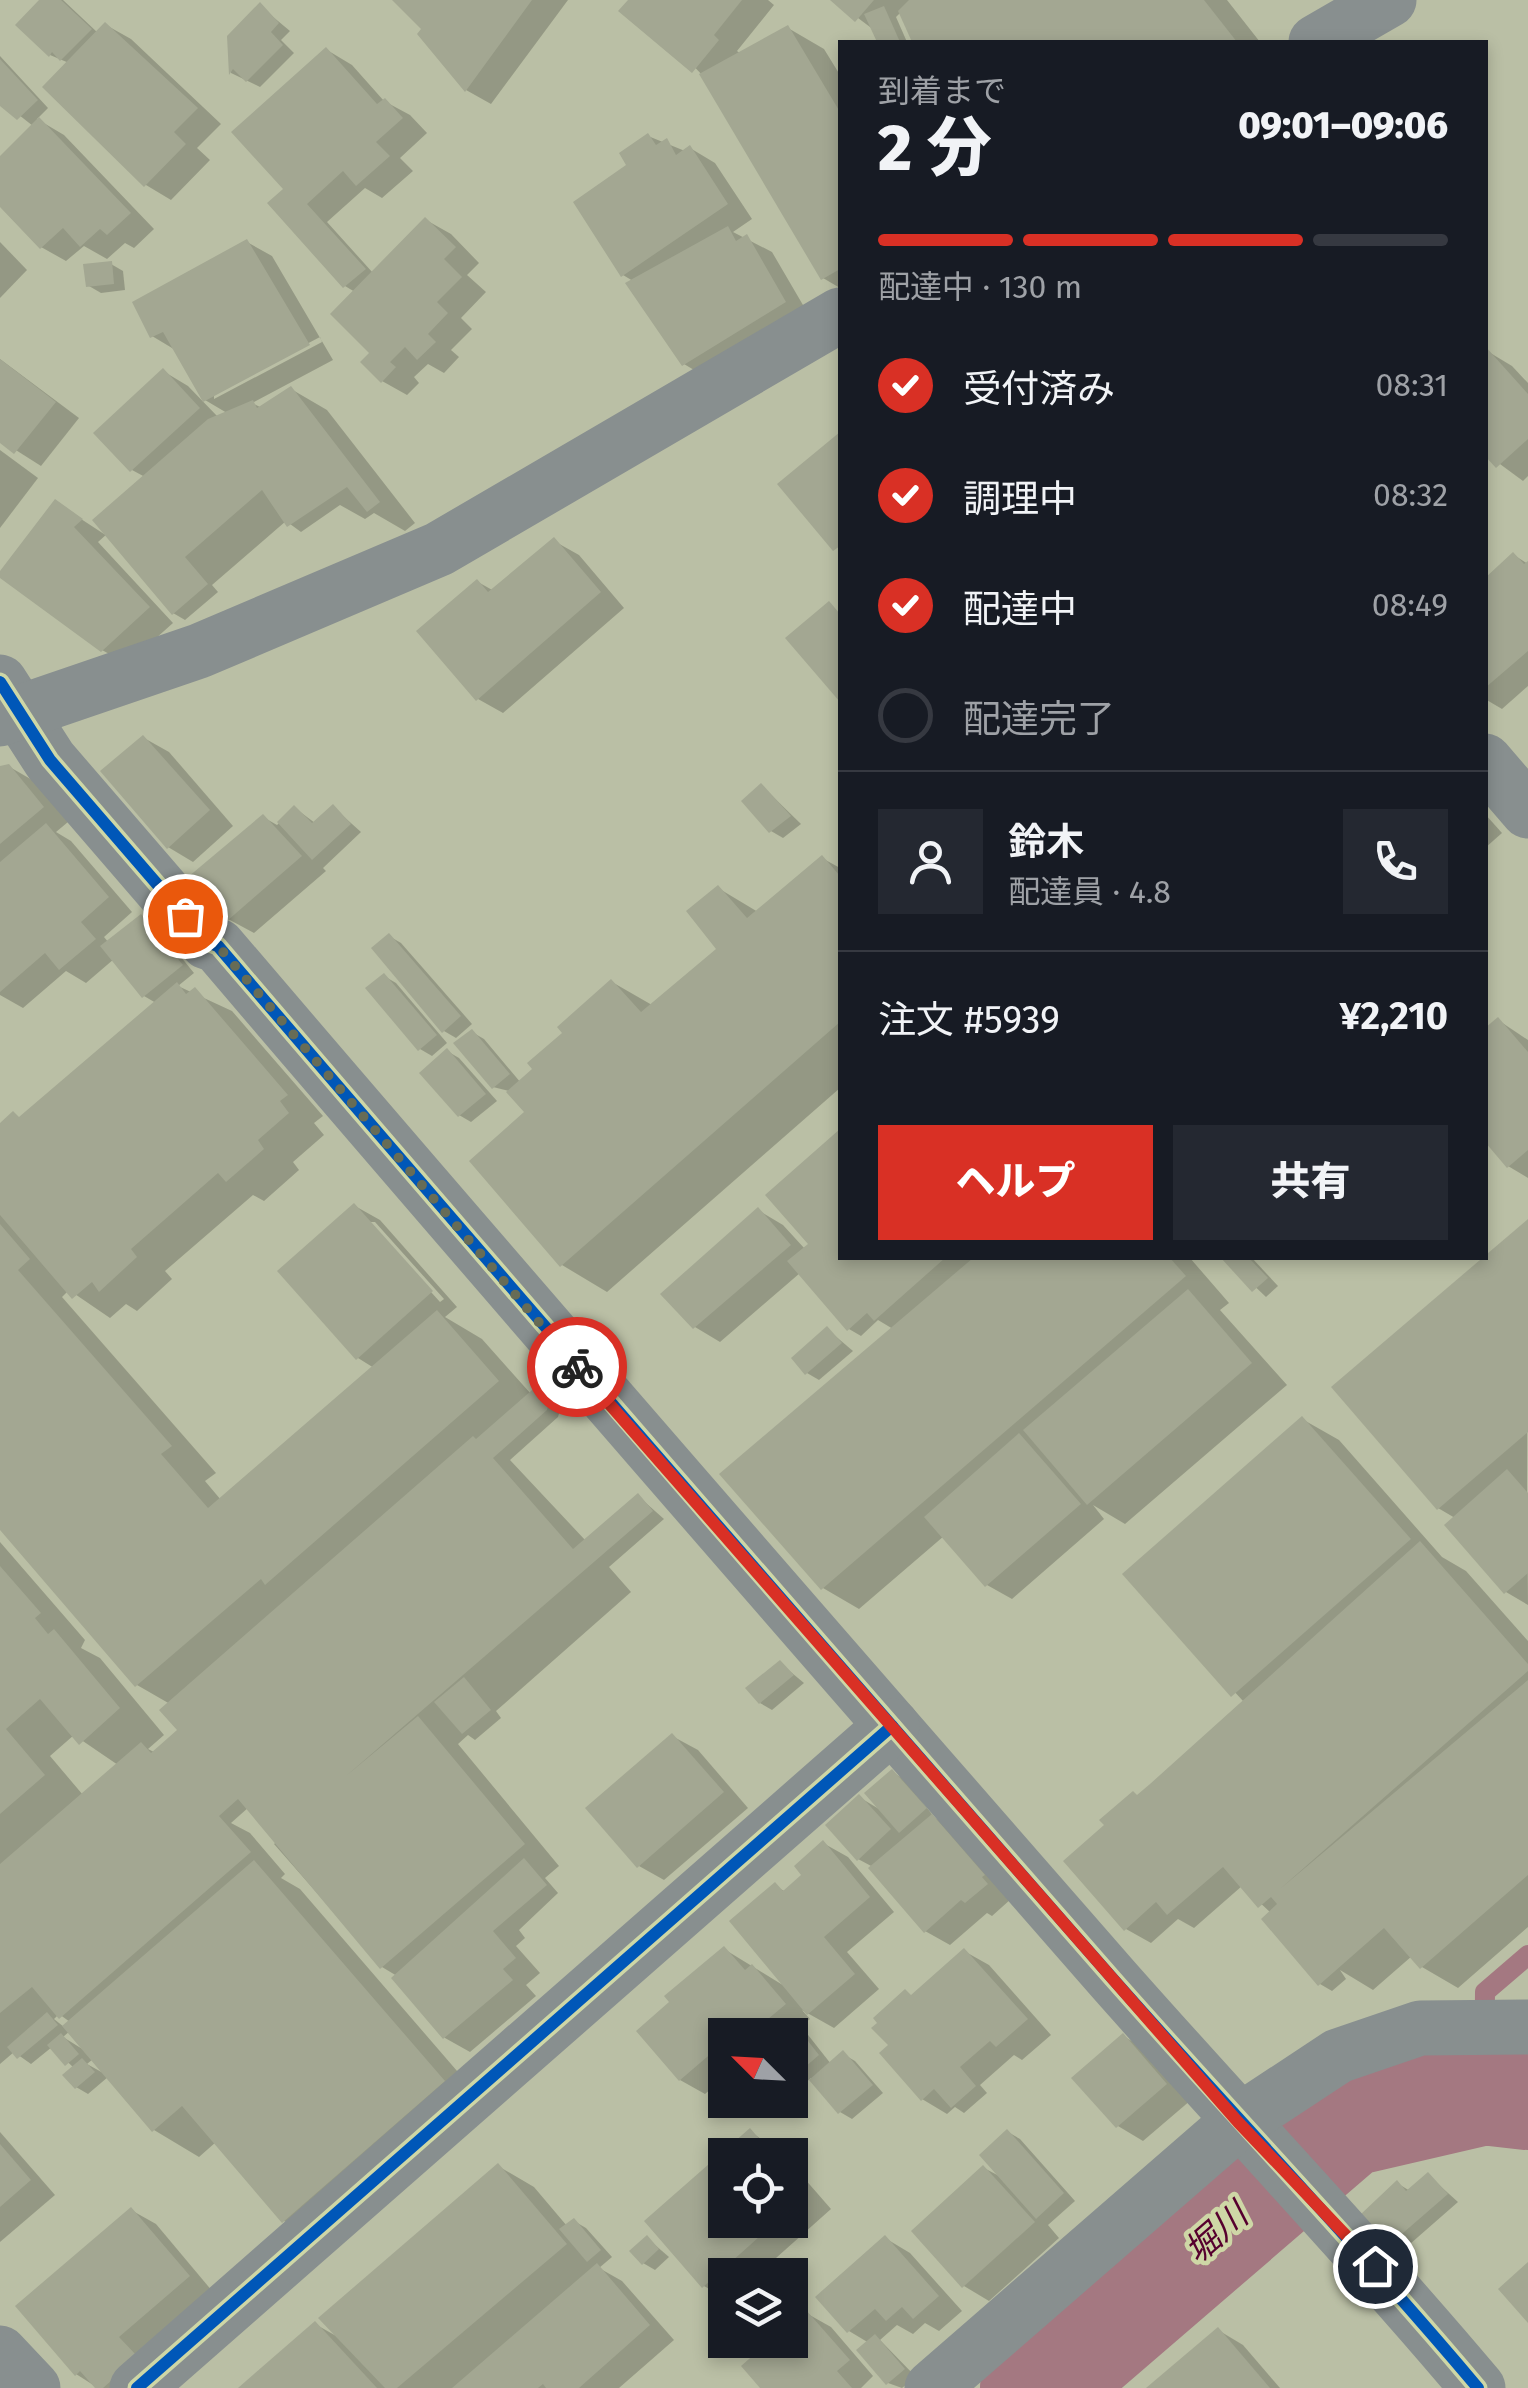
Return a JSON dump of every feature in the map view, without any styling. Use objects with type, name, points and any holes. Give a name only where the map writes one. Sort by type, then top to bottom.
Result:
[{"type":"street","points":[[1319,40],[1389,0]]},
{"type":"street","points":[[838,316],[439,548],[199,652],[6,704],[207,942],[218,946],[1238,2122],[1375,2266],[1478,2388]]},
{"type":"street","points":[[1488,764],[1528,811]]},
{"type":"street","points":[[137,2388],[892,1726]]},
{"type":"street","points":[[932,2388],[1238,2122],[1338,2056],[1420,2028],[1521,2026]]},
{"type":"street","points":[[0,2353],[33,2388]]},
{"type":"building","points":[[39,0],[61,0],[92,29],[60,61],[52,52],[49,57],[15,25]]},
{"type":"building","points":[[392,0],[532,0],[465,92],[417,34],[421,29]]},
{"type":"building","points":[[628,0],[742,0],[714,35],[719,40],[692,73],[618,11]]},
{"type":"building","points":[[830,0],[874,0],[855,22]]},
{"type":"building","points":[[909,0],[1204,0],[1235,40],[911,40],[898,11]]},
{"type":"building","points":[[260,2],[279,23],[271,32],[283,45],[246,82],[233,69],[229,75],[227,36]]},
{"type":"building","points":[[884,6],[899,40],[876,40],[864,14]]},
{"type":"building","points":[[105,22],[198,108],[174,132],[186,144],[144,187],[42,87]]},
{"type":"building","points":[[788,25],[838,109],[838,270],[821,280],[699,74]]},
{"type":"building","points":[[326,47],[377,104],[385,98],[403,118],[376,142],[390,156],[356,186],[343,171],[307,204],[366,269],[343,288],[267,203],[283,189],[231,132]]},
{"type":"building","points":[[0,59],[38,100],[17,120],[0,106]]},
{"type":"building","points":[[39,117],[131,213],[107,235],[100,229],[80,247],[63,228],[40,249],[0,207],[0,156]]},
{"type":"building","points":[[648,133],[656,145],[667,138],[676,155],[690,145],[728,204],[621,277],[573,202],[626,165],[619,153]]},
{"type":"building","points":[[425,217],[456,247],[444,259],[462,277],[437,302],[448,313],[428,334],[436,342],[417,360],[405,347],[390,362],[396,367],[381,383],[360,362],[369,353],[330,314]]},
{"type":"building","points":[[728,226],[736,241],[747,234],[786,302],[682,366],[625,283]]},
{"type":"building","points":[[247,239],[310,345],[203,402],[163,332],[150,338],[132,302]]},
{"type":"building","points":[[112,261],[114,284],[86,287],[83,264]]},
{"type":"building","points":[[1488,349],[1528,394],[1528,439],[1496,468],[1488,459]]},
{"type":"building","points":[[0,359],[56,402],[14,454],[0,443]]},
{"type":"building","points":[[163,368],[200,408],[130,472],[93,433]]},
{"type":"building","points":[[291,386],[380,502],[367,512],[347,487],[287,527],[262,490],[185,557],[208,584],[172,615],[92,520],[208,419],[253,400],[257,408]]},
{"type":"building","points":[[838,434],[838,547],[833,551],[777,484]]},
{"type":"building","points":[[55,499],[83,519],[74,527],[150,607],[101,652],[0,578],[0,571]]},
{"type":"building","points":[[554,537],[601,592],[476,701],[416,631],[477,579],[488,592]]},
{"type":"building","points":[[1513,552],[1524,564],[1528,561],[1528,651],[1488,685],[1488,575]]},
{"type":"building","points":[[829,601],[838,612],[838,700],[785,638]]},
{"type":"building","points":[[143,735],[210,810],[167,849],[100,771]]},
{"type":"building","points":[[9,764],[44,807],[0,844],[0,766]]},
{"type":"building","points":[[761,783],[791,816],[769,833],[741,801]]},
{"type":"building","points":[[333,804],[351,824],[312,860],[277,822],[294,805],[312,823]]},
{"type":"building","points":[[263,814],[302,856],[227,921],[188,877]]},
{"type":"building","points":[[46,823],[109,897],[81,922],[96,939],[59,970],[45,953],[0,992],[0,862]]},
{"type":"building","points":[[822,855],[838,874],[838,1024],[560,1267],[469,1161],[524,1112],[506,1092],[532,1069],[527,1063],[562,1033],[557,1027],[611,979],[641,1012],[716,949],[686,911],[718,885],[747,918]]},
{"type":"building","points":[[141,914],[183,965],[142,998],[100,946]]},
{"type":"building","points":[[389,933],[461,1016],[442,1033],[371,948]]},
{"type":"building","points":[[384,973],[437,1035],[418,1051],[365,988]]},
{"type":"building","points":[[177,982],[186,994],[195,987],[288,1095],[280,1101],[289,1113],[258,1140],[264,1149],[226,1182],[218,1173],[131,1249],[137,1257],[99,1292],[92,1282],[72,1299],[0,1215],[0,1123],[13,1111],[19,1117]]},
{"type":"building","points":[[1498,1017],[1528,1052],[1528,1150],[1507,1168],[1488,1146],[1488,1025]]},
{"type":"building","points":[[472,1029],[510,1074],[492,1089],[453,1043]]},
{"type":"building","points":[[447,1048],[486,1094],[458,1117],[419,1073]]},
{"type":"building","points":[[838,1131],[838,1260],[943,1260],[874,1321],[867,1313],[847,1331],[787,1261],[808,1244],[765,1195]]},
{"type":"building","points":[[354,1203],[433,1291],[356,1360],[277,1271]]},
{"type":"building","points":[[758,1207],[791,1245],[693,1329],[660,1294]]},
{"type":"building","points":[[1528,1219],[1528,1432],[1437,1510],[1331,1387],[1480,1260],[1488,1260],[1488,1253]]},
{"type":"building","points":[[0,1224],[30,1259],[18,1270],[172,1446],[161,1454],[208,1508],[437,1310],[499,1381],[265,1585],[261,1579],[135,1687],[0,1530]]},
{"type":"building","points":[[971,1260],[1172,1260],[1186,1276],[821,1590],[719,1474]]},
{"type":"building","points":[[1223,1260],[1251,1260],[1268,1278],[1252,1292]]},
{"type":"building","points":[[1188,1289],[1252,1363],[1087,1505],[1023,1430]]},
{"type":"building","points":[[827,1326],[842,1343],[805,1375],[791,1358]]},
{"type":"building","points":[[547,1377],[553,1385],[547,1410],[493,1458],[573,1549],[638,1493],[653,1511],[346,1776],[418,1716],[525,1844],[380,1969],[238,1799],[219,1816],[251,1852],[59,2019],[32,1987],[0,2013],[0,1864],[141,1742],[151,1753],[177,1730],[159,1710],[473,1436],[476,1439]]},
{"type":"building","points":[[1302,1416],[1411,1539],[1231,1697],[1122,1574]]},
{"type":"building","points":[[1019,1433],[1081,1504],[985,1587],[924,1517]]},
{"type":"building","points":[[1507,1469],[1528,1493],[1528,1573],[1504,1594],[1444,1525]]},
{"type":"building","points":[[1420,1541],[1528,1664],[1528,1671],[1280,1889],[1528,1680],[1528,1875],[1420,1969],[1384,1928],[1318,1986],[1261,1919],[1277,1904],[1271,1897],[1258,1908],[1223,1867],[1167,1915],[1156,1902],[1124,1931],[1063,1861],[1104,1825],[1099,1820],[1133,1791],[1137,1795],[1150,1784]]},
{"type":"building","points":[[0,1566],[41,1613],[35,1618],[48,1634],[54,1629],[120,1708],[79,1745],[40,1699],[6,1729],[45,1775],[0,1814]]},
{"type":"building","points":[[780,1660],[794,1675],[759,1704],[745,1688]]},
{"type":"building","points":[[464,1677],[491,1710],[462,1734],[434,1702]]},
{"type":"building","points":[[672,1733],[724,1792],[637,1868],[585,1808]]},
{"type":"building","points":[[892,1769],[927,1808],[899,1833],[864,1793]]},
{"type":"building","points":[[859,1794],[891,1829],[857,1861],[825,1825]]},
{"type":"building","points":[[932,1814],[985,1875],[982,1877],[988,1884],[965,1903],[961,1900],[924,1933],[868,1868]]},
{"type":"building","points":[[823,1840],[870,1897],[824,1937],[855,1974],[807,2015],[729,1921],[775,1882],[783,1891],[801,1875],[794,1866]]},
{"type":"building","points":[[524,1858],[547,1885],[493,1931],[516,1958],[503,1969],[513,1980],[443,2039],[391,1978]]},
{"type":"building","points":[[254,1860],[445,2081],[282,2223],[182,2106],[152,2132],[62,2026]]},
{"type":"building","points":[[724,1946],[745,1970],[752,1964],[786,2004],[769,2018],[708,2018],[708,2056],[679,2081],[636,2031],[669,2002],[664,1996]]},
{"type":"building","points":[[964,1948],[1028,2019],[996,2047],[990,2041],[960,2067],[976,2086],[951,2108],[934,2089],[921,2101],[879,2053],[888,2045],[871,2028],[877,2023],[873,2018],[905,1989],[911,1995]]},
{"type":"building","points":[[47,2012],[58,2025],[17,2059],[7,2047]]},
{"type":"building","points":[[61,2033],[79,2054],[65,2066],[47,2045]]},
{"type":"building","points":[[1123,2033],[1167,2084],[1116,2128],[1071,2078]]},
{"type":"building","points":[[808,2041],[819,2055],[808,2064]]},
{"type":"building","points":[[843,2050],[873,2085],[838,2114],[809,2080]]},
{"type":"building","points":[[82,2058],[95,2072],[75,2089],[62,2075]]},
{"type":"building","points":[[750,2128],[759,2138],[739,2138]]},
{"type":"building","points":[[1007,2129],[1064,2193],[1036,2219],[979,2155]]},
{"type":"building","points":[[0,2144],[31,2180],[0,2207]]},
{"type":"building","points":[[498,2163],[567,2244],[397,2388],[385,2388],[318,2318]]},
{"type":"building","points":[[708,2165],[708,2238],[758,2238],[736,2258],[708,2258],[708,2283],[702,2288],[644,2221]]},
{"type":"building","points":[[983,2165],[1035,2222],[962,2288],[911,2231]]},
{"type":"building","points":[[1428,2172],[1448,2194],[1388,2246],[1360,2215],[1397,2180],[1406,2191]]},
{"type":"building","points":[[131,2207],[190,2276],[119,2337],[138,2357],[103,2388],[95,2388],[80,2371],[75,2376],[15,2306]]},
{"type":"building","points":[[574,2218],[601,2250],[587,2262],[559,2229]]},
{"type":"building","points":[[647,2235],[659,2249],[642,2265],[629,2251]]},
{"type":"building","points":[[885,2235],[939,2296],[913,2319],[902,2307],[886,2321],[875,2309],[847,2333],[815,2297]]},
{"type":"building","points":[[1528,2262],[1528,2323],[1498,2289]]},
{"type":"building","points":[[597,2263],[650,2325],[579,2388],[546,2388],[543,2384],[538,2388],[452,2388]]},
{"type":"building","points":[[808,2312],[850,2360],[837,2371],[852,2388],[760,2388],[741,2366],[750,2358],[808,2358]]},
{"type":"building","points":[[315,2321],[377,2388],[238,2388]]},
{"type":"building","points":[[1218,2327],[1270,2388],[1146,2388]]},
{"type":"building","points":[[875,2334],[905,2369],[886,2385],[856,2350]]},
{"type":"waterway","points":[[1484,2089],[1485,1992],[1528,1955]]},
{"type":"waterway","name":"堀川","points":[[1036,2388],[1346,2121],[1484,2089],[1528,2094]]},
{"type":"cycle path","points":[[0,682],[50,760],[207,942],[218,946],[1001,1850],[1478,2388]]},
{"type":"cycle path","points":[[137,2388],[892,1726]]},
{"type":"way so far","points":[[185,916],[207,942],[218,946],[577,1367]]},
{"type":"route","points":[[577,1367],[1238,2122],[1375,2266]]}]
